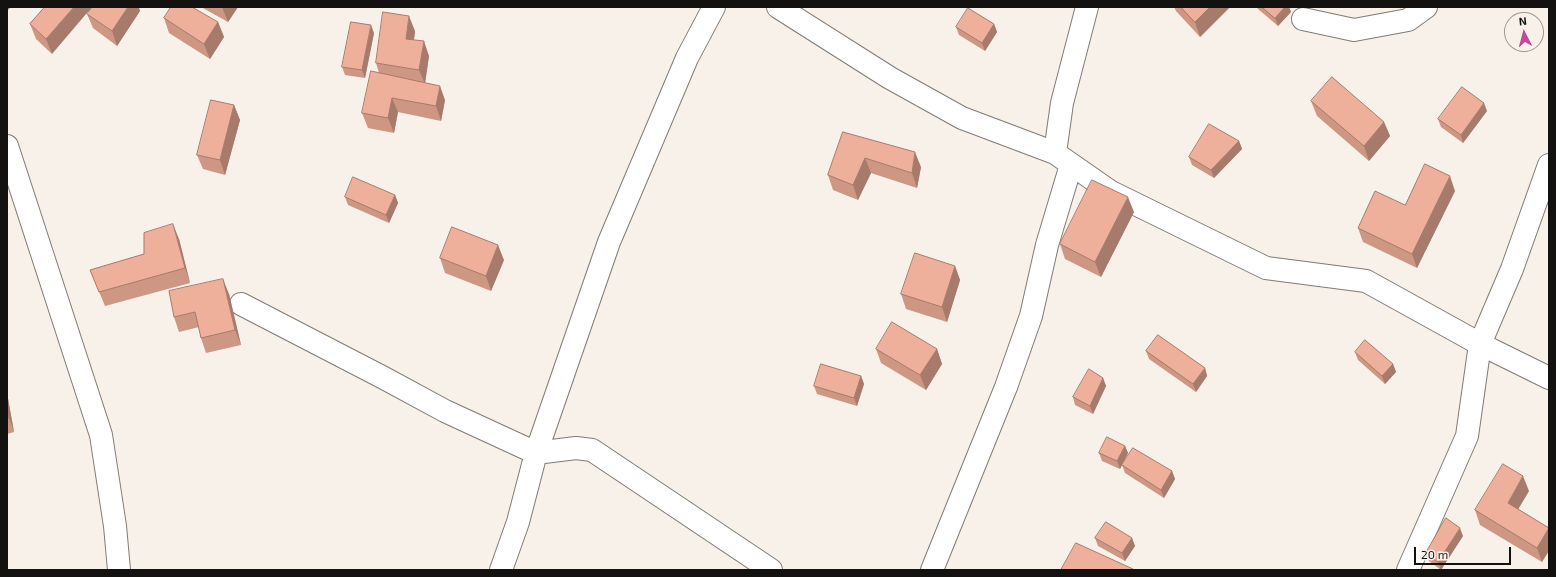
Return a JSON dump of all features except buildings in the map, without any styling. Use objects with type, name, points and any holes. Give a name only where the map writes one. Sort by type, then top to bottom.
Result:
[{"type":"street","points":[[501,570],[518,522],[536,453],[609,242],[687,58],[714,7]]},
{"type":"street","points":[[778,7],[890,78],[962,118],[1063,159],[1111,192],[1266,268],[1366,281],[1480,344],[1549,378]]},
{"type":"street","points":[[932,570],[1006,387],[1032,316],[1063,159],[1062,103],[1087,7]]},
{"type":"street","points":[[1303,19],[1354,30],[1408,20],[1426,7]]},
{"type":"street","points":[[7,146],[100,435],[115,526],[119,570]]},
{"type":"street","points":[[1408,570],[1467,436],[1480,344],[1512,269],[1549,165]]},
{"type":"street","points":[[241,304],[445,411],[536,453],[576,448],[592,450],[770,570]]}]
